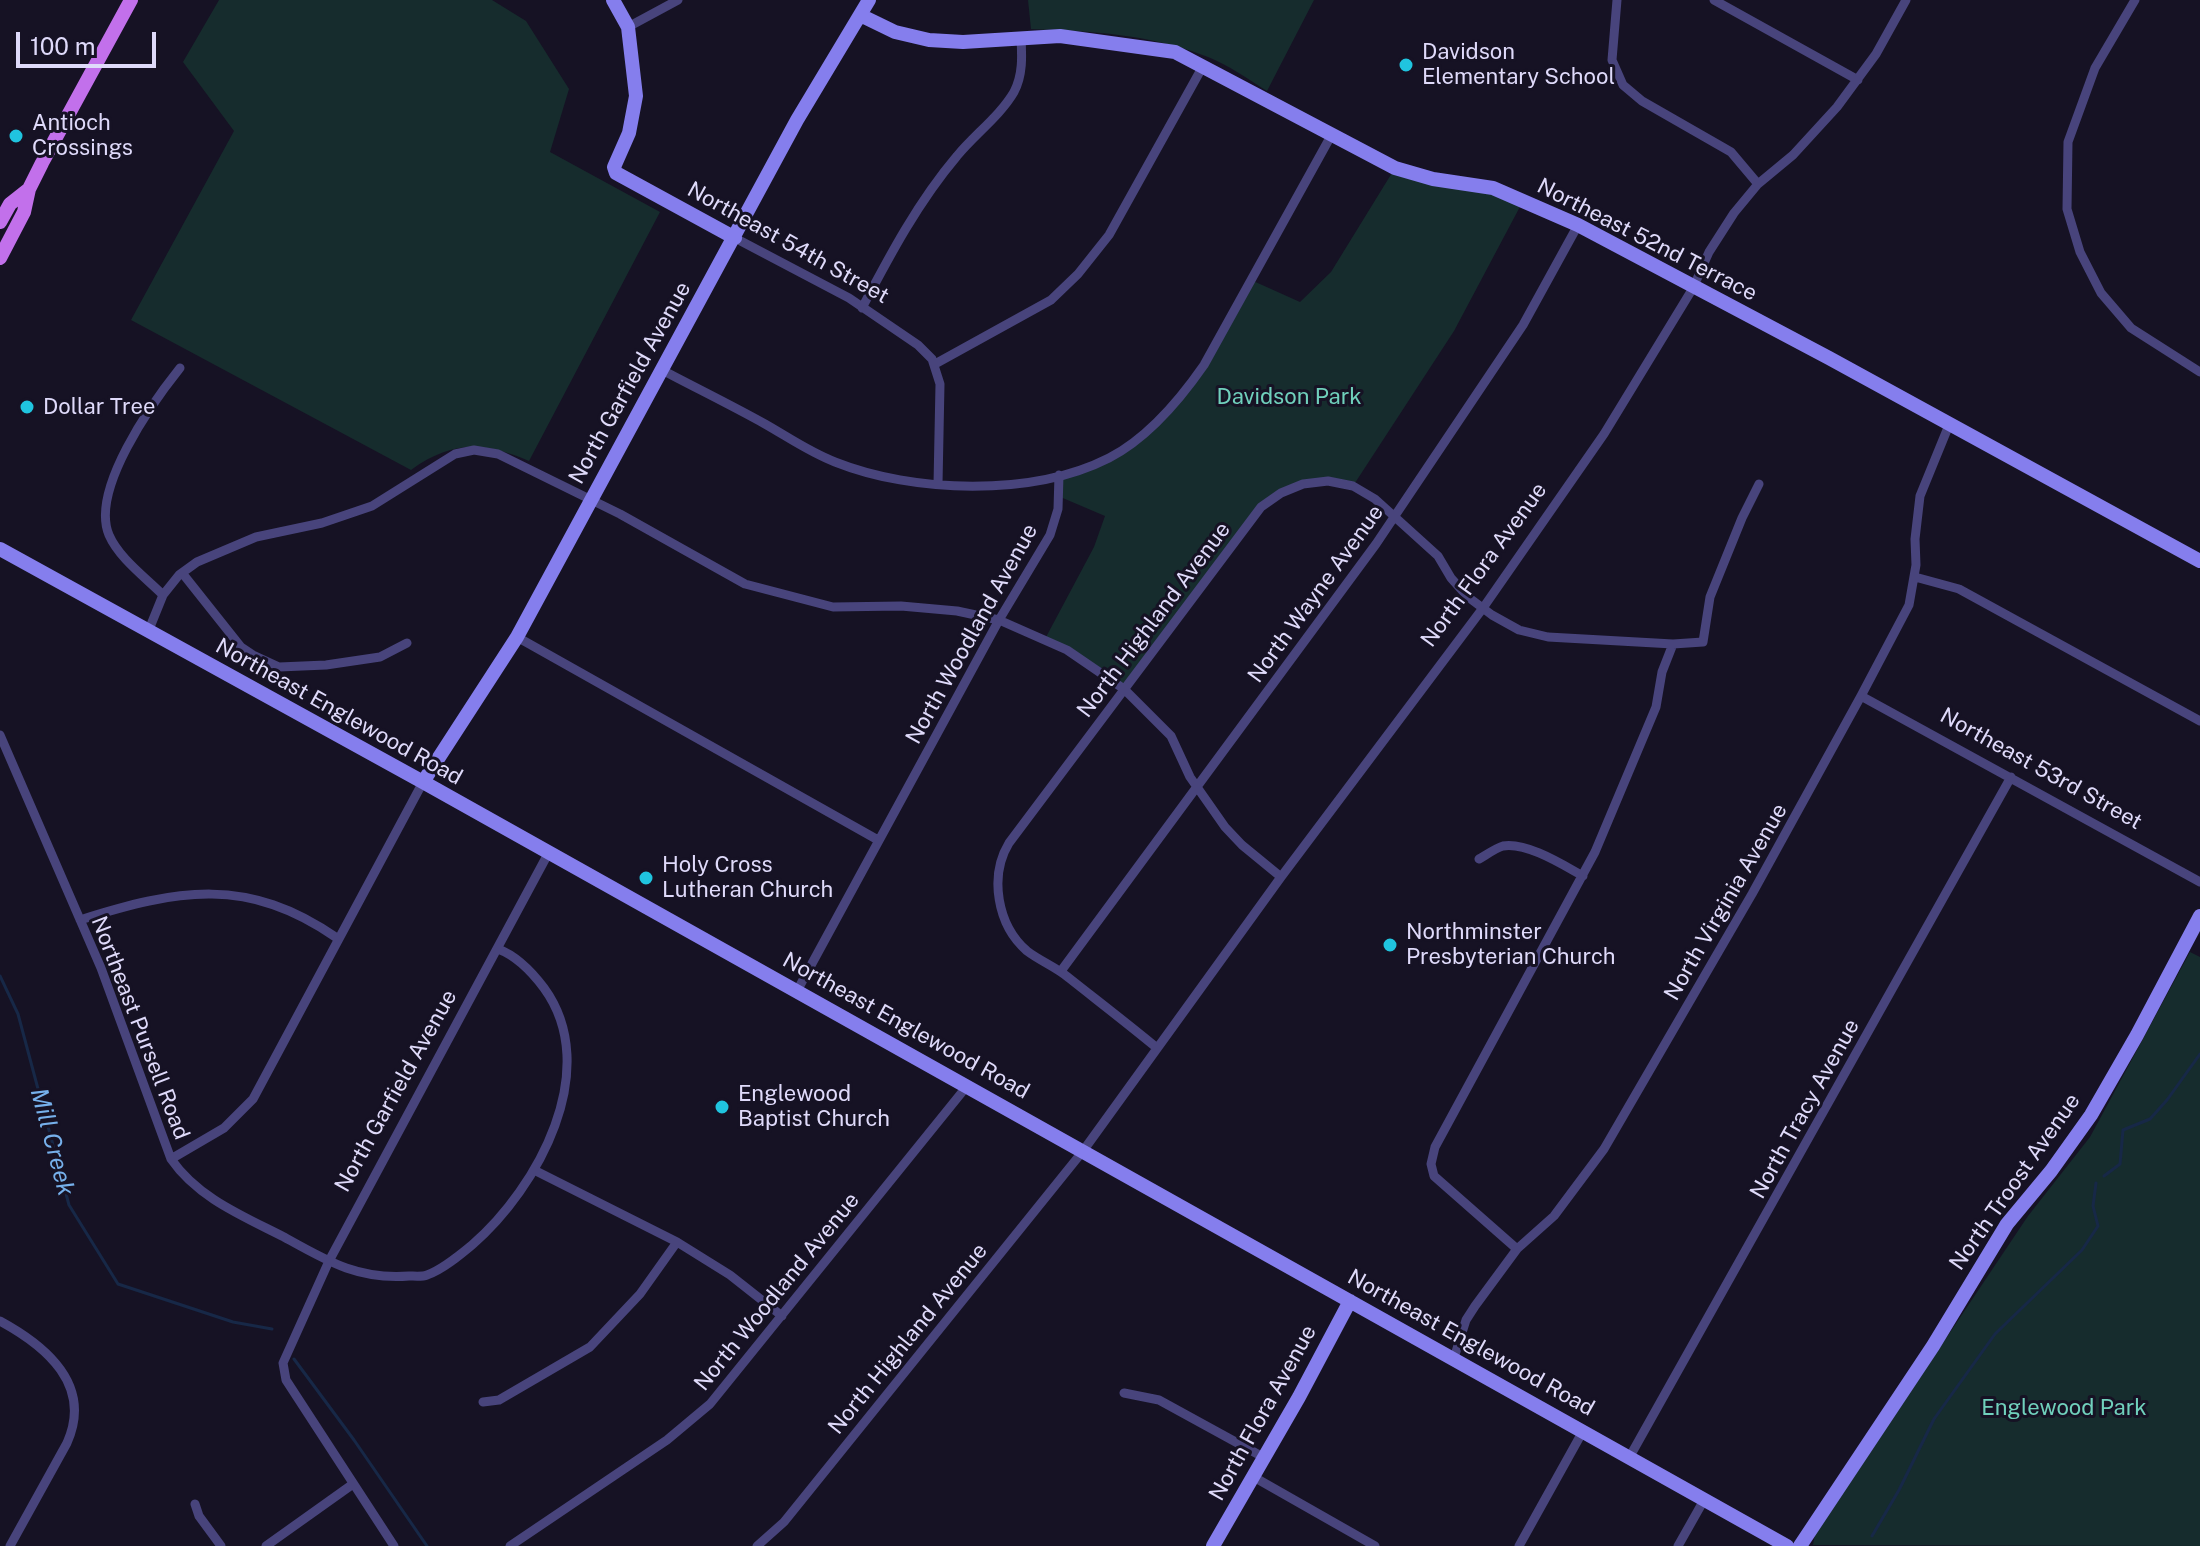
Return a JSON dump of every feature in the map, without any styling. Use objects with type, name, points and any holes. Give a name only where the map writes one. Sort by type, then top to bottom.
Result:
[{"type":"main road","points":[[0,258],[24,212],[29,189],[131,0]]},
{"type":"main road","points":[[0,222],[10,204],[29,189]]},
{"type":"street","points":[[613,0],[628,27],[678,0]]},
{"type":"street","name":"North Garfield Avenue","points":[[423,782],[517,637],[797,120],[869,0]]},
{"type":"street","points":[[1617,0],[1612,60],[1623,85],[1642,101],[1731,152],[1758,184]]},
{"type":"street","points":[[1714,0],[1858,80]]},
{"type":"street","name":"North Flora Avenue","points":[[1083,1151],[1281,877],[1483,608],[1604,434],[1693,288],[1709,252],[1734,213],[1758,184],[1813,135],[1858,80],[1906,0]]},
{"type":"street","points":[[2135,0],[2095,68],[2068,142],[2067,209],[2080,252],[2101,293],[2131,328],[2200,372]]},
{"type":"street","name":"Northeast 52nd Terrace","points":[[860,15],[895,32],[929,40],[963,42],[1060,36],[1175,52],[1395,168],[1433,179],[1493,188],[1578,225],[1795,339],[2200,561]]},
{"type":"street","name":"Northeast 54th Street","points":[[628,27],[635,104],[629,133],[614,167],[616,173],[824,284],[923,349],[935,364]]},
{"type":"street","points":[[862,308],[904,230],[930,192],[957,156],[1013,93],[1022,63],[1021,38]]},
{"type":"street","points":[[938,484],[940,384],[935,364],[1051,300],[1078,274],[1109,235],[1203,66]]},
{"type":"street","points":[[662,370],[795,443],[835,462],[887,477],[938,484],[1008,484],[1059,475],[1117,453],[1149,429],[1191,384],[1332,134]]},
{"type":"street","name":"North Wayne Avenue","points":[[1061,971],[1393,518],[1523,325],[1578,225]]},
{"type":"street","points":[[163,595],[114,544],[108,533],[104,509],[109,488],[136,433],[180,368]]},
{"type":"street","name":"North Virginia Avenue","points":[[1454,1358],[1466,1320],[1517,1249],[1554,1216],[1604,1149],[1752,894],[1861,696],[1909,605],[1915,577],[1915,529],[1920,496],[1949,425]]},
{"type":"street","points":[[148,632],[163,595],[197,562],[236,544],[322,523],[372,506],[410,484],[443,459],[461,452],[486,451],[591,499],[731,578],[767,592],[833,607],[920,607],[957,611],[999,620],[1067,650],[1124,689],[1171,736],[1197,788],[1242,845],[1281,877]]},
{"type":"street","name":"North Woodland Avenue","points":[[797,991],[999,620],[1050,535],[1058,509],[1059,475]]},
{"type":"street","name":"North Highland Avenue","points":[[1061,971],[1027,950],[1013,935],[1002,913],[997,881],[1000,861],[1009,843],[1253,517],[1270,499],[1303,484],[1341,483],[1365,492],[1393,518]]},
{"type":"street","points":[[1393,518],[1438,556],[1459,588],[1502,622],[1536,635],[1673,644],[1703,642],[1710,597],[1759,484]]},
{"type":"street","name":"Northeast Englewood Road","points":[[2,555],[423,782],[1786,1546]]},
{"type":"street","points":[[183,574],[241,647],[279,667],[326,665],[380,657],[407,643]]},
{"type":"street","points":[[1915,577],[1959,589],[2200,721]]},
{"type":"street","points":[[517,637],[878,840]]},
{"type":"street","points":[[1517,1249],[1438,1181],[1431,1168],[1435,1147],[1583,876],[1639,752],[1656,707],[1662,672],[1673,644]]},
{"type":"street","name":"Northeast 53rd Street","points":[[1861,696],[2200,882]]},
{"type":"street","name":"Northeast Pursell Road","points":[[0,735],[101,968],[171,1159],[190,1182],[235,1213],[329,1261],[367,1276],[427,1275],[486,1233],[534,1170],[560,1108],[566,1075],[567,1038],[555,1005],[539,981],[519,961],[498,949]]},
{"type":"street","name":"North Tracy Avenue","points":[[1629,1458],[2011,777]]},
{"type":"street","points":[[171,1159],[224,1128],[253,1099],[423,782]]},
{"type":"street","points":[[1479,859],[1503,846],[1525,849],[1547,855],[1583,876]]},
{"type":"street","name":"North Garfield Avenue","points":[[353,1484],[282,1369],[329,1261],[549,852]]},
{"type":"street","points":[[80,920],[143,900],[224,894],[284,908],[337,938]]},
{"type":"street","name":"North Troost Avenue","points":[[1800,1546],[1933,1346],[2007,1224],[2051,1171],[2091,1115],[2200,916]]},
{"type":"street","points":[[1061,971],[1157,1048]]},
{"type":"street","name":"North Woodland Avenue","points":[[510,1546],[694,1419],[728,1384],[967,1086]]},
{"type":"street","name":"North Highland Avenue","points":[[757,1546],[784,1522],[1083,1151]]},
{"type":"street","points":[[534,1170],[677,1242],[730,1275],[782,1316]]},
{"type":"street","points":[[483,1402],[499,1400],[590,1347],[640,1294],[677,1242]]},
{"type":"street","name":"North Flora Avenue","points":[[1213,1546],[1350,1301]]},
{"type":"street","points":[[0,1321],[49,1354],[70,1387],[75,1412],[72,1431],[10,1546]]},
{"type":"street","points":[[1124,1393],[1159,1400],[1263,1457]]},
{"type":"street","points":[[1519,1546],[1583,1431]]},
{"type":"street","points":[[1252,1476],[1375,1546]]},
{"type":"street","points":[[266,1546],[353,1484],[394,1546]]},
{"type":"street","points":[[1678,1546],[1704,1500]]},
{"type":"street","points":[[195,1504],[199,1516],[221,1546]]},
{"type":"green space","points":[[219,0],[492,0],[526,21],[569,89],[550,152],[660,212],[529,461],[498,450],[469,447],[441,453],[411,470],[131,320],[234,131],[183,62]]},
{"type":"green space","points":[[1028,0],[1314,0],[1267,91],[1215,60],[1164,43],[1098,33],[1031,29]]},
{"type":"green space","name":"Davidson Park","points":[[1395,168],[1523,201],[1454,331],[1353,486],[1328,481],[1280,493],[1246,527],[1124,689],[1045,639],[1094,547],[1105,516],[1058,496],[1059,475],[1087,466],[1133,441],[1191,384],[1251,280],[1300,302],[1331,272]]},
{"type":"green space","name":"Englewood Park","points":[[2190,952],[2200,957],[2200,1546],[1813,1545],[1815,1534],[2028,1216],[2090,1137]]},
{"type":"waterway","name":"Mill Creek","points":[[0,976],[18,1014],[69,1205],[118,1284],[233,1322],[272,1329]]},
{"type":"waterway","points":[[2104,1176],[2120,1164],[2123,1130],[2150,1119],[2200,1054]]},
{"type":"waterway","points":[[1872,1536],[1934,1419],[1995,1334],[2082,1250],[2098,1226],[2093,1206],[2096,1183]]},
{"type":"waterway","name":"Mill Creek","points":[[294,1359],[427,1546]]},
{"type":"place","name":"Davidson Elementary School","points":[[1406,65]]},
{"type":"place","name":"Antioch Crossings","points":[[16,136]]},
{"type":"place","name":"Dollar Tree","points":[[27,407]]},
{"type":"place","name":"Holy Cross Lutheran Church","points":[[646,878]]},
{"type":"place","name":"Northminster Presbyterian Church","points":[[1390,945]]},
{"type":"place","name":"Englewood Baptist Church","points":[[722,1107]]}]
